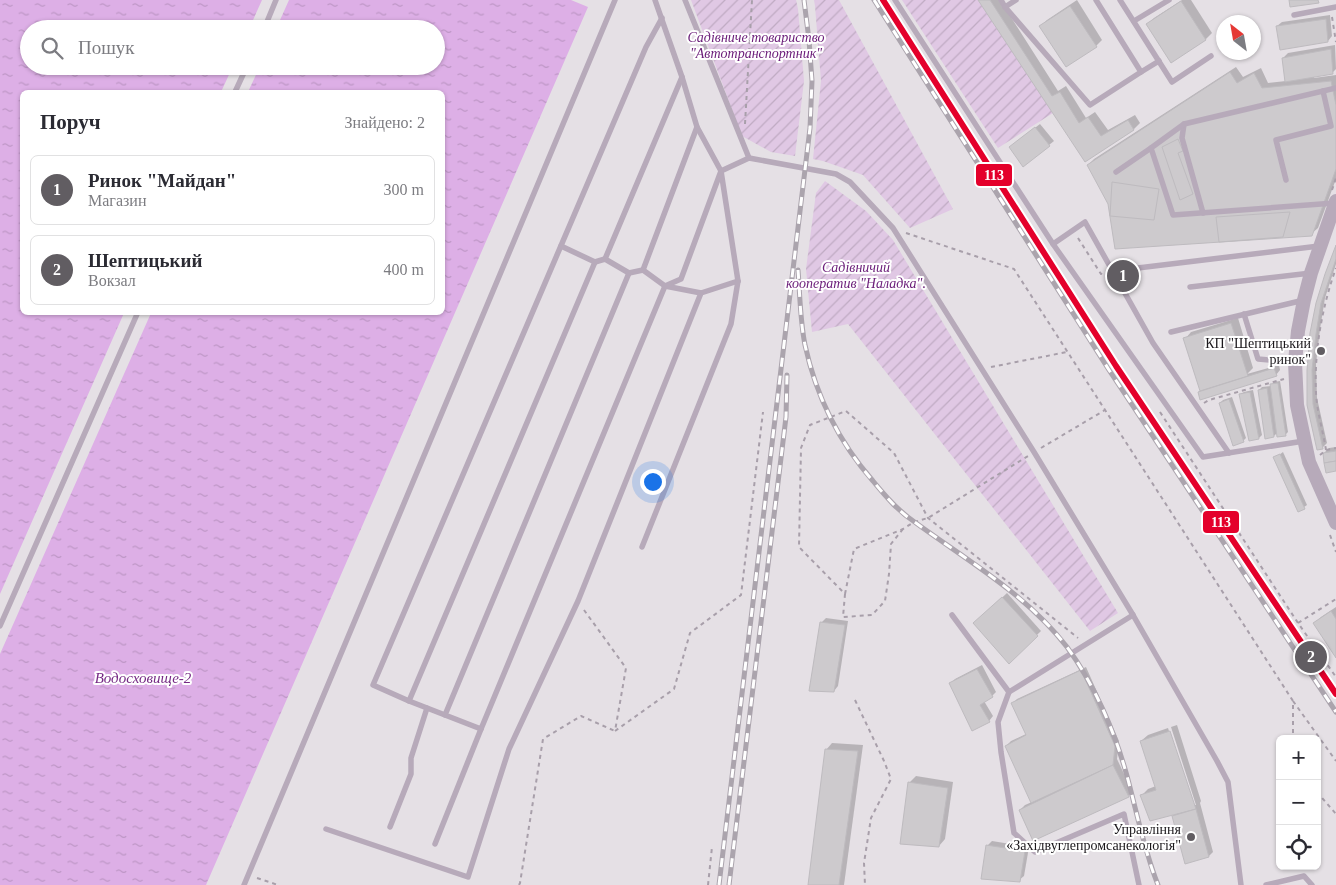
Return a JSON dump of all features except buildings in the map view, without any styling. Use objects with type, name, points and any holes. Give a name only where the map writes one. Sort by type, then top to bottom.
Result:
[{"type":"street","points":[[1336,202],[1311,273],[1304,300],[1295,362],[1297,405],[1309,462],[1336,523]]},
{"type":"lane","points":[[268,20],[276,0]]},
{"type":"lane","points":[[244,885],[615,0]]},
{"type":"lane","points":[[642,547],[732,324],[738,281],[721,171],[697,127],[655,0]]},
{"type":"lane","points":[[685,0],[749,158]]},
{"type":"lane","points":[[895,0],[1053,244],[1203,457],[1304,441]]},
{"type":"lane","points":[[1001,0],[1090,105],[1159,61]]},
{"type":"lane","points":[[1005,7],[1016,0]]},
{"type":"lane","points":[[1096,0],[1141,72]]},
{"type":"lane","points":[[1120,0],[1172,82],[1211,56]]},
{"type":"lane","points":[[1134,21],[1169,0]]},
{"type":"lane","points":[[1294,15],[1333,7]]},
{"type":"lane","points":[[481,729],[373,685],[646,47],[662,18]]},
{"type":"lane","points":[[236,90],[243,75]]},
{"type":"lane","points":[[605,260],[682,77]]},
{"type":"lane","points":[[1116,172],[1184,124],[1336,88]]},
{"type":"lane","points":[[1286,180],[1276,140],[1331,126],[1323,91]]},
{"type":"lane","points":[[1184,124],[1182,138],[1203,213]]},
{"type":"lane","points":[[643,270],[697,127]]},
{"type":"lane","points":[[1151,148],[1174,215],[1336,202]]},
{"type":"lane","points":[[435,844],[665,286],[681,279],[721,171],[749,158],[836,174],[850,182],[893,228],[1034,452],[1133,615],[1217,761],[1228,782],[1241,885]]},
{"type":"lane","points":[[1053,244],[1085,222],[1153,343],[1228,453]]},
{"type":"lane","points":[[561,246],[595,262],[605,260],[628,273],[643,270],[665,286],[701,293],[738,281]]},
{"type":"lane","points":[[1114,271],[1321,246]]},
{"type":"lane","points":[[409,701],[595,262]]},
{"type":"lane","points":[[445,715],[628,273]]},
{"type":"lane","points":[[1190,287],[1311,273]]},
{"type":"lane","points":[[326,829],[468,877],[509,748],[578,601],[701,293]]},
{"type":"lane","points":[[1170,332],[1304,300]]},
{"type":"lane","points":[[1244,314],[1258,359],[1295,362]]},
{"type":"lane","points":[[0,626],[137,315]]},
{"type":"lane","points":[[952,615],[1009,692]]},
{"type":"lane","points":[[1133,615],[1009,692],[998,722],[1014,833],[1035,852],[1124,814],[1139,885]]},
{"type":"lane","points":[[390,827],[411,774],[411,758],[427,708]]},
{"type":"lane","points":[[1266,885],[1304,876],[1312,885]]},
{"type":"path","points":[[745,126],[752,0]]},
{"type":"path","points":[[1333,7],[1336,42]]},
{"type":"path","points":[[893,228],[1014,269],[1293,701],[1336,761]]},
{"type":"path","points":[[1326,450],[1316,394],[1316,364],[1328,291],[1336,268]]},
{"type":"path","points":[[981,369],[1067,352]]},
{"type":"path","points":[[1197,407],[1209,400],[1286,378]]},
{"type":"path","points":[[1156,406],[1336,677]]},
{"type":"path","points":[[903,529],[891,544],[885,601],[872,616],[843,617],[845,594],[854,548],[903,529],[914,522],[928,518],[1105,410]]},
{"type":"path","points":[[845,594],[799,547],[801,448],[810,425],[846,411],[894,454],[928,518],[1086,644]]},
{"type":"path","points":[[615,731],[674,689],[690,633],[742,595],[763,412]]},
{"type":"path","points":[[1317,457],[1326,450],[1336,448]]},
{"type":"path","points":[[1298,622],[1336,599]]},
{"type":"path","points":[[578,601],[626,668],[615,731]]},
{"type":"path","points":[[855,700],[884,761],[890,779],[871,818],[864,863],[865,885]]},
{"type":"path","points":[[1293,701],[1293,735]]},
{"type":"path","points":[[519,885],[543,739],[581,716],[615,731]]},
{"type":"path","points":[[1321,797],[1336,814]]},
{"type":"path","points":[[708,885],[712,847]]},
{"type":"path","points":[[248,875],[278,885]]},
{"type":"green space","name":"Садівниче товариство \"Автотранспортник\"","points":[[691,0],[796,0],[804,81],[795,156],[771,152],[742,136]]},
{"type":"green space","name":"Садівниче товариство \"Автотранспортник\"","points":[[814,0],[839,0],[953,209],[910,228],[863,175],[813,159],[821,81]]},
{"type":"green space","points":[[902,0],[978,0],[1053,113],[998,148]]},
{"type":"green space","name":"Садівничий кооператив \"Наладка\".","points":[[825,181],[866,211],[893,240],[1118,613],[1090,631],[848,324],[812,332],[806,269],[816,193]]},
{"type":"water","points":[[0,0],[262,0],[253,20],[20,20],[20,75],[229,75],[222,90],[20,90],[20,315],[123,315],[0,594]]},
{"type":"water","name":"Водосховище-2","points":[[289,0],[571,0],[588,7],[206,885],[0,885],[0,654],[150,315],[445,315],[445,90],[249,90],[256,75],[445,75],[445,20],[280,20]]},
{"type":"railway","points":[[719,885],[810,128],[812,81],[804,0]]},
{"type":"railway","points":[[874,0],[1109,370],[1336,712]]},
{"type":"railway","points":[[798,270],[805,345],[815,382],[839,434],[861,466],[898,509],[976,565],[1034,611],[1051,628],[1077,661],[1095,692],[1116,742],[1158,885]]},
{"type":"railway","points":[[729,885],[786,417],[787,375]]},
{"type":"transit line","name":"113","points":[[883,0],[1116,366],[1336,694]]},
{"type":"place","name":"Ринок \"Майдан\"","points":[[1123,276]]},
{"type":"place","name":"КП \"Шептицький ринок\"","points":[[1321,351]]},
{"type":"place","name":"Шептицький","points":[[1311,657]]},
{"type":"place","name":"Управління «Західвуглепромсанекологія\"","points":[[1191,837]]}]
